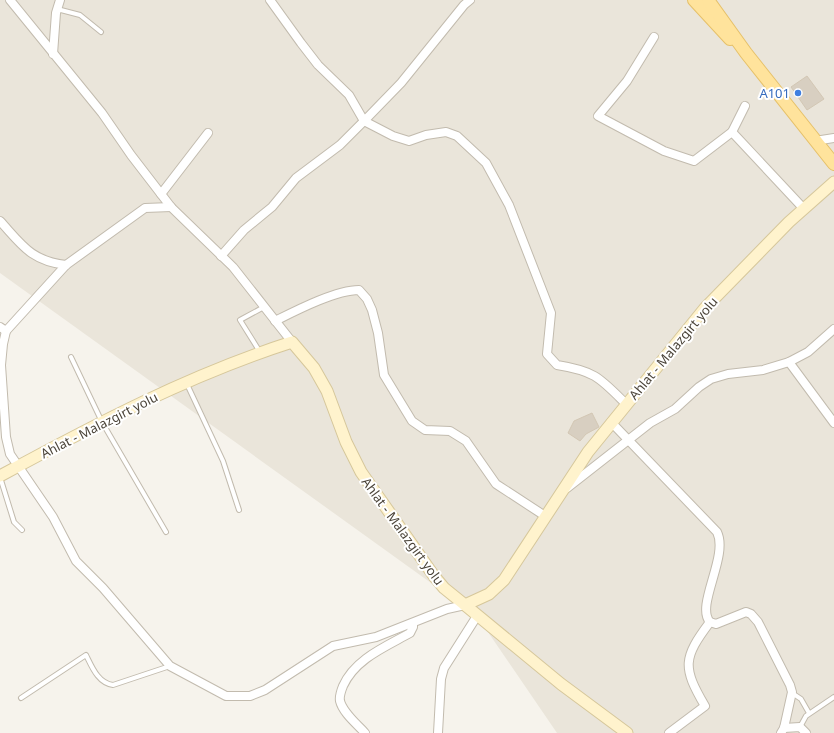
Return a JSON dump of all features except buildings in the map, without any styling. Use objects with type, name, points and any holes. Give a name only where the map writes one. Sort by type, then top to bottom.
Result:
[{"type":"main road","points":[[694,0],[723,33],[746,53]]},
{"type":"main road","points":[[708,0],[746,53],[834,164]]},
{"type":"main road","name":"Ahlat - Malazgirt yolu","points":[[0,477],[142,401],[260,352],[292,342],[314,368],[327,390],[346,442],[361,472],[434,576],[444,588],[465,605],[489,594],[498,587],[560,492],[611,422],[705,308],[804,209],[834,182]]},
{"type":"main road","points":[[465,605],[561,684],[627,733]]},
{"type":"street","points":[[10,0],[102,113],[131,155],[171,207],[233,267],[292,342]]},
{"type":"street","points":[[53,54],[57,9],[60,0]]},
{"type":"street","points":[[270,0],[305,49],[349,95],[364,121],[393,136],[409,141],[426,135],[446,132],[457,136],[486,163],[509,205],[552,313],[547,354],[557,365],[577,368],[595,375],[626,404]]},
{"type":"street","points":[[221,256],[244,230],[272,207],[296,178],[340,145],[401,83],[459,11],[470,0]]},
{"type":"street","points":[[654,37],[627,81],[598,116],[664,152],[694,161],[732,132],[746,106]]},
{"type":"street","points":[[732,132],[804,209]]},
{"type":"street","points":[[161,194],[208,133]]},
{"type":"street","points":[[815,141],[834,138]]},
{"type":"street","points":[[171,207],[145,208],[66,265],[3,329],[1,366],[6,438],[10,454],[49,512],[76,562],[108,594],[170,666],[226,696],[250,696],[265,690],[333,646],[376,637],[447,610],[465,605]]},
{"type":"street","points":[[0,221],[32,255],[52,264],[66,265]]},
{"type":"street","points":[[275,321],[292,312],[349,290],[360,290],[367,299],[372,310],[378,333],[384,375],[412,420],[426,430],[450,431],[466,441],[496,484],[545,516]]},
{"type":"street","points":[[560,492],[630,440],[650,423],[675,409],[699,387],[711,379],[728,374],[763,370],[789,362],[808,352],[834,329]]},
{"type":"street","points":[[789,362],[834,423]]},
{"type":"street","points":[[611,422],[630,440],[713,528],[719,538],[721,548],[708,599],[706,616],[710,622],[716,624],[742,612],[751,614],[758,622],[787,677],[792,692],[783,730],[800,727],[806,733]]},
{"type":"street","points":[[438,733],[441,679],[444,668],[477,616]]},
{"type":"street","points":[[669,733],[705,706],[691,683],[689,667],[693,644],[710,622]]},
{"type":"street","points":[[365,733],[342,707],[340,694],[348,676],[354,669],[374,653],[410,633],[413,623]]},
{"type":"lane","points":[[57,9],[80,15],[100,32]]},
{"type":"lane","points":[[260,352],[240,320],[264,307]]},
{"type":"lane","points":[[72,357],[102,422],[166,532]]},
{"type":"lane","points":[[186,382],[223,461],[239,510]]},
{"type":"lane","points":[[0,477],[14,522],[22,530]]},
{"type":"lane","points":[[21,698],[86,655],[99,678],[107,684],[113,685],[170,666]]},
{"type":"lane","points":[[792,692],[801,699],[809,713]]},
{"type":"lane","points":[[800,727],[803,719],[809,713],[834,697]]},
{"type":"shaded area","points":[[0,0],[834,0],[834,733],[557,733],[477,616],[0,273]]},
{"type":"place","name":"A101","points":[[798,93]]}]
